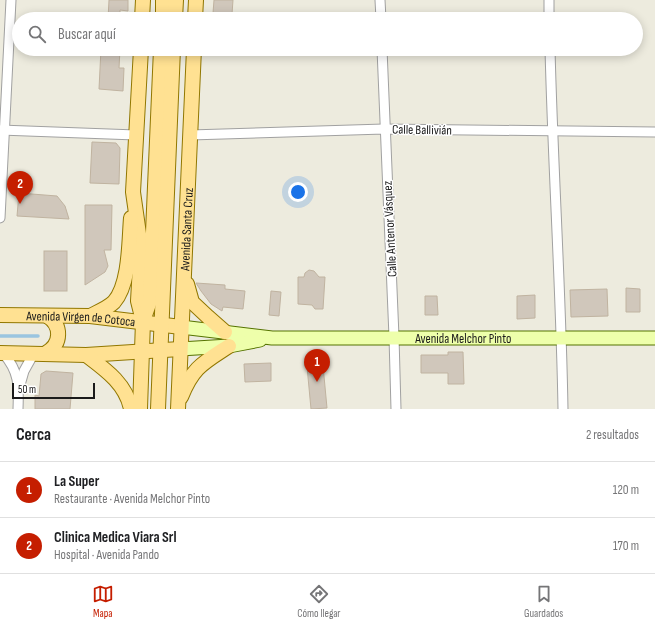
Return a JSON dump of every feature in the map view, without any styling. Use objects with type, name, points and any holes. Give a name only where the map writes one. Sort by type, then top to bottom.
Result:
[{"type":"main road","points":[[142,12],[143,0]]},
{"type":"main road","points":[[163,12],[164,0]]},
{"type":"main road","points":[[175,12],[176,0]]},
{"type":"main road","points":[[195,12],[196,0]]},
{"type":"main road","points":[[90,316],[113,303],[122,290],[126,274],[133,192],[141,56]]},
{"type":"main road","points":[[143,321],[150,301],[161,56]]},
{"type":"main road","name":"Avenida Santa Cruz","points":[[158,409],[173,56]]},
{"type":"main road","name":"Avenida Santa Cruz","points":[[178,409],[194,56]]},
{"type":"main road","points":[[133,192],[141,248],[138,301],[143,321],[140,409]]},
{"type":"main road","points":[[164,264],[186,216]]},
{"type":"main road","points":[[184,267],[187,287],[192,302],[225,332]]},
{"type":"main road","name":"Avenida Virgen de Cotoca","points":[[0,315],[90,316],[161,324]]},
{"type":"main road","points":[[40,353],[50,351],[56,344],[59,335],[57,326],[51,318],[47,316]]},
{"type":"main road","name":"Avenida Melchor Pinto","points":[[161,324],[272,338],[655,338]]},
{"type":"main road","name":"Avenida Melchor Pinto","points":[[160,350],[229,346],[272,338]]},
{"type":"main road","points":[[178,409],[187,381],[203,363],[229,346]]},
{"type":"main road","points":[[1,353],[86,355],[160,350]]},
{"type":"main road","points":[[86,355],[112,375],[123,389],[130,402],[131,409]]},
{"type":"street","points":[[0,218],[3,130],[11,0]]},
{"type":"street","points":[[380,0],[380,12]]},
{"type":"street","points":[[549,0],[549,12]]},
{"type":"street","name":"Calle Antenor Vásquez","points":[[382,56],[396,409]]},
{"type":"street","points":[[550,56],[552,131],[562,338],[563,409]]},
{"type":"street","name":"Calle Ballivián","points":[[190,135],[384,129],[655,132]]},
{"type":"street","points":[[3,130],[136,135]]},
{"type":"street","points":[[1,353],[10,360],[15,370],[19,390],[18,409]]},
{"type":"street","points":[[19,390],[24,371],[40,353]]},
{"type":"building","points":[[109,0],[128,0],[128,11],[120,10],[120,12],[108,12]]},
{"type":"building","points":[[214,0],[233,0],[232,12],[213,12]]},
{"type":"building","points":[[101,56],[120,56],[119,68],[124,68],[123,91],[99,89]]},
{"type":"building","points":[[92,142],[116,143],[120,148],[119,184],[90,183]]},
{"type":"building","points":[[19,193],[57,196],[65,206],[69,219],[17,216]]},
{"type":"building","points":[[85,205],[112,205],[111,250],[104,250],[108,266],[105,272],[85,285]]},
{"type":"building","points":[[44,251],[67,251],[67,291],[44,291]]},
{"type":"building","points":[[309,270],[314,271],[319,277],[325,277],[323,309],[315,309],[312,305],[298,304],[298,277],[304,277],[305,273]]},
{"type":"building","points":[[196,283],[225,285],[225,289],[245,291],[243,309],[223,307],[222,311],[211,304]]},
{"type":"building","points":[[626,288],[640,289],[640,312],[626,312]]},
{"type":"building","points":[[607,289],[608,316],[571,317],[570,290]]},
{"type":"building","points":[[271,291],[281,292],[279,316],[269,315]]},
{"type":"building","points":[[535,295],[535,318],[517,319],[517,296]]},
{"type":"building","points":[[425,296],[437,296],[438,315],[425,315]]},
{"type":"building","points":[[448,352],[463,352],[464,384],[448,384],[448,373],[421,373],[421,355],[448,355]]},
{"type":"building","points":[[322,355],[327,408],[311,409],[306,356]]},
{"type":"building","points":[[271,363],[271,381],[245,382],[244,364]]},
{"type":"building","points":[[46,371],[73,373],[70,409],[35,409],[35,395],[39,396],[41,374]]},
{"type":"waterway","points":[[0,336],[38,336]]},
{"type":"place","name":"Clinica Medica Viara Srl","points":[[20,204]]},
{"type":"place","name":"La Super","points":[[317,382]]}]
